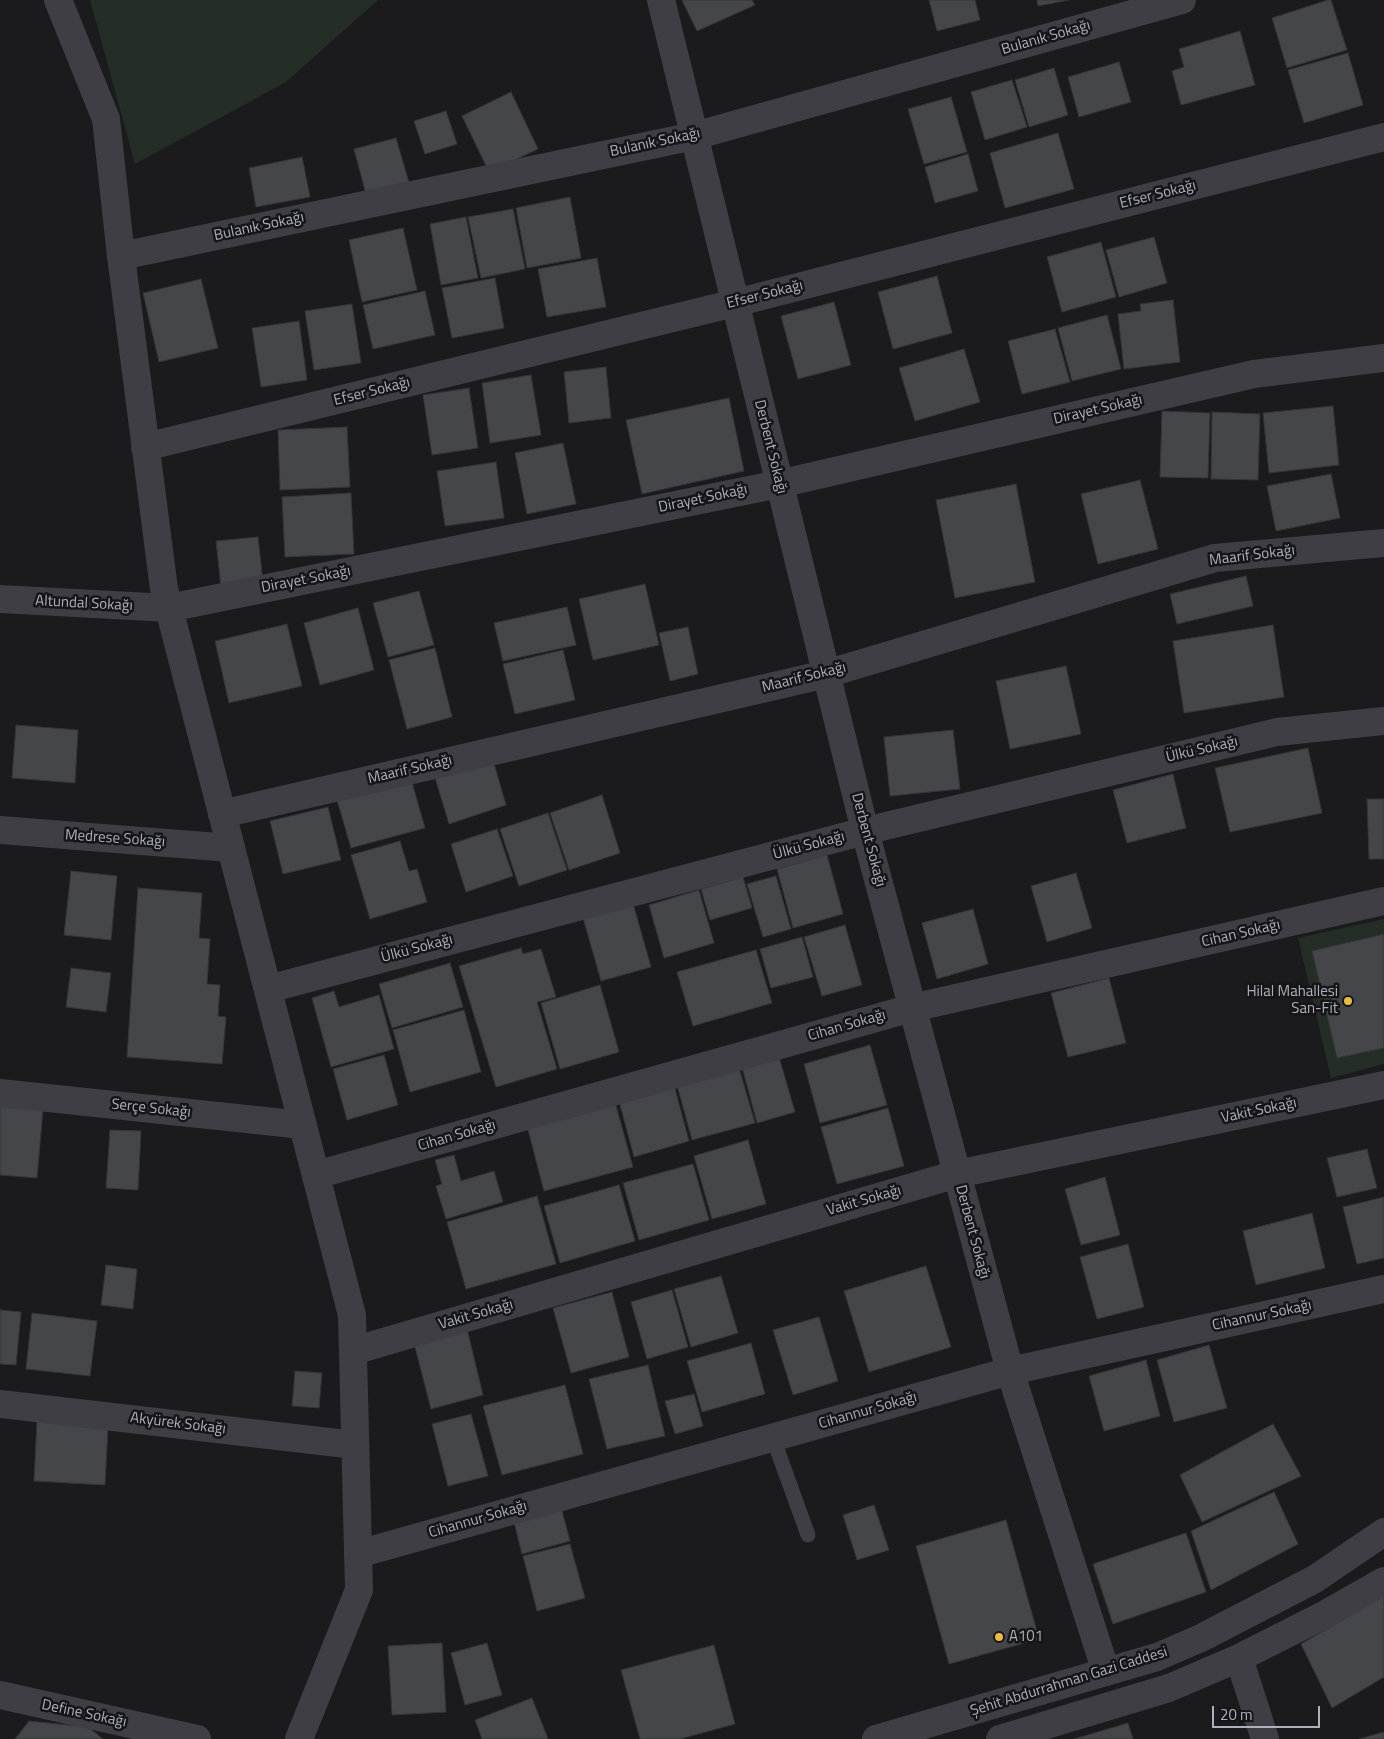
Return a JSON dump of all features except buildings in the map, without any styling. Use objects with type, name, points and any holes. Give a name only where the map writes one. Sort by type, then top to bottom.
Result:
[{"type":"street","points":[[58,0],[106,119],[121,256],[164,589],[352,1316],[359,1590],[299,1739]]},
{"type":"street","name":"Derbent Sokağı","points":[[661,0],[865,831],[912,1008],[1010,1371],[1106,1672]]},
{"type":"street","name":"Bulanık Sokağı","points":[[121,256],[694,136],[1125,8],[1182,0]]},
{"type":"street","name":"Efser Sokağı","points":[[145,448],[735,303],[1384,137]]},
{"type":"street","name":"Dirayet Sokağı","points":[[169,608],[779,484],[1254,374],[1384,358]]},
{"type":"street","name":"Maarif Sokağı","points":[[222,814],[826,674],[1216,558],[1384,543]]},
{"type":"street","name":"Altundal Sokağı","points":[[0,599],[169,608]]},
{"type":"street","name":"Ülkü Sokağı","points":[[268,989],[865,831],[1277,732],[1384,721]]},
{"type":"street","name":"Medrese Sokağı","points":[[0,830],[231,848]]},
{"type":"street","name":"Cihan Sokağı","points":[[316,1175],[912,1008],[1384,901]]},
{"type":"street","name":"Vakit Sokağı","points":[[353,1351],[957,1174],[1384,1085]]},
{"type":"street","name":"Serçe Sokağı","points":[[0,1093],[303,1125]]},
{"type":"street","name":"Cihannur Sokağı","points":[[358,1554],[1010,1371],[1384,1289]]},
{"type":"street","name":"Akyürek Sokağı","points":[[0,1404],[355,1445]]},
{"type":"street","name":"Şehit Abdurrahman Gazi Caddesi","points":[[876,1739],[1157,1657],[1260,1609],[1315,1578],[1384,1532]]},
{"type":"street","points":[[1000,1739],[1168,1688],[1239,1658],[1324,1615],[1384,1580]]},
{"type":"street","points":[[1239,1658],[1265,1739]]},
{"type":"street","name":"Define Sokağı","points":[[0,1695],[197,1739]]},
{"type":"lane","points":[[773,1438],[808,1534]]},
{"type":"shaded area","points":[[90,0],[378,0],[286,82],[135,164]]},
{"type":"shaded area","name":"Hilal Mahallesi San-Fit","points":[[1384,919],[1384,1064],[1331,1078],[1298,938]]},
{"type":"place","name":"Hilal Mahallesi San-Fit","points":[[1348,1001]]},
{"type":"place","name":"A101","points":[[999,1637]]}]
